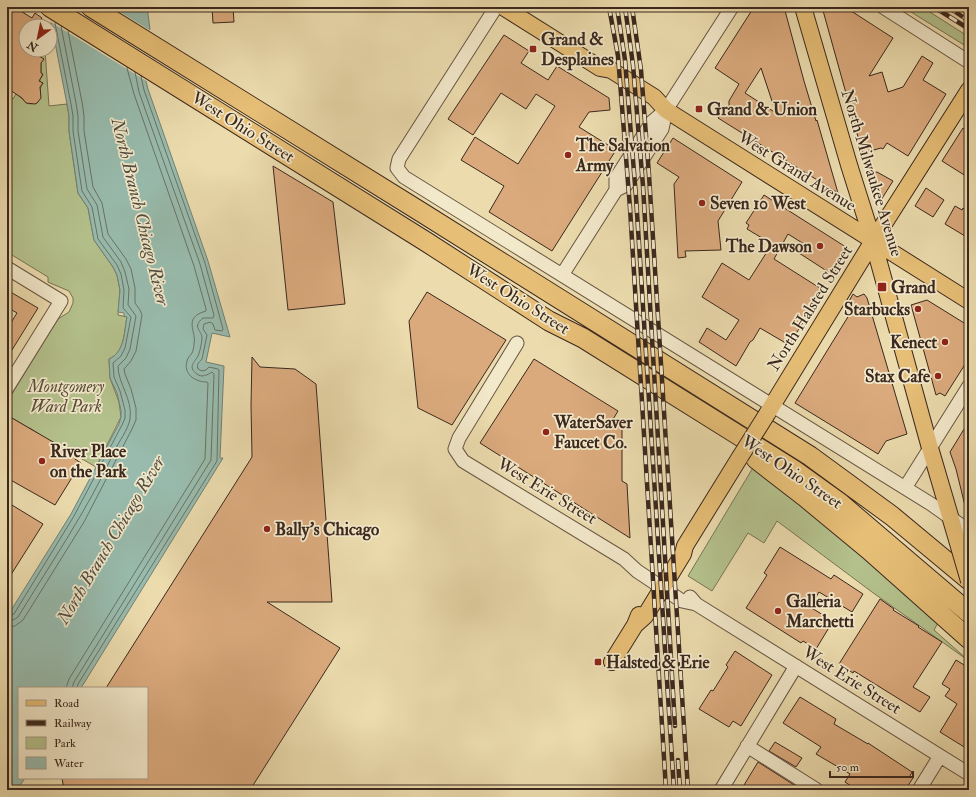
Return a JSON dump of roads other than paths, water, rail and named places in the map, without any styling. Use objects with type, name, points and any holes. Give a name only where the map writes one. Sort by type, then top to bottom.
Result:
[{"type":"highway","name":"West Ohio Street","points":[[91,7],[810,456],[892,516],[968,579]]},
{"type":"highway","name":"West Ohio Street","points":[[53,9],[425,241],[549,321],[583,338],[794,470],[840,503],[969,613]]},
{"type":"highway","points":[[549,321],[579,347],[700,422],[762,463],[857,541],[969,639]]},
{"type":"main road","name":"West Grand Avenue","points":[[503,7],[600,68],[611,70],[648,93],[654,97],[666,110],[969,301]]},
{"type":"main road","name":"North Milwaukee Avenue","points":[[803,7],[873,241],[968,579]]},
{"type":"main road","name":"North Halsted Street","points":[[612,662],[635,625],[639,613],[662,583],[678,550],[685,546],[873,241],[969,90]]},
{"type":"street","points":[[496,7],[399,159],[397,168],[404,177],[562,275],[769,410],[905,488],[969,531]]},
{"type":"street","points":[[562,275],[616,190],[616,178],[652,122],[666,110],[732,7]]},
{"type":"street","points":[[883,7],[969,62]]},
{"type":"street","points":[[7,268],[60,301],[7,388]]},
{"type":"street","name":"West Erie Street","points":[[517,343],[460,435],[455,448],[463,461],[624,559],[641,564],[662,583],[687,594],[696,604],[969,774]]},
{"type":"street","points":[[905,488],[969,386]]},
{"type":"street","points":[[721,790],[796,666]]},
{"type":"street","points":[[747,746],[817,790]]},
{"type":"street","points":[[919,790],[940,756]]},
{"type":"water","name":"North Branch Chicago River","points":[[60,7],[147,7],[150,29],[138,50],[148,89],[208,261],[230,337],[212,333],[206,362],[224,366],[220,458],[223,458],[82,687],[18,687],[18,779],[24,779],[17,790],[7,790],[7,613],[8,611],[10,612],[71,514],[119,424],[121,417],[117,393],[110,378],[109,359],[118,352],[121,347],[127,317],[124,316],[124,313],[118,312],[120,290],[117,275],[94,240],[88,208],[78,193],[69,131],[69,116],[58,58],[58,18],[53,18]]},
{"type":"railway","points":[[609,7],[618,56],[630,208],[666,790]]},
{"type":"railway","points":[[617,7],[625,60],[636,197],[674,790]]},
{"type":"railway","points":[[625,7],[633,65],[643,186],[675,726]]},
{"type":"railway","points":[[632,7],[641,70],[649,175],[688,790]]},
{"type":"railway","points":[[934,7],[969,29]]},
{"type":"railway","points":[[948,7],[969,21]]},
{"type":"railway","points":[[960,7],[969,13]]},
{"type":"railway","points":[[678,760],[680,790]]},
{"type":"place","name":"Grand & Desplaines","points":[[533,49]]},
{"type":"place","name":"Grand & Union","points":[[699,109]]},
{"type":"place","name":"The Salvation Army","points":[[568,155]]},
{"type":"place","name":"Seven 10 West","points":[[702,203]]},
{"type":"place","name":"The Dawson","points":[[820,246]]},
{"type":"place","name":"Grand","points":[[882,287]]},
{"type":"place","name":"Starbucks","points":[[918,309]]},
{"type":"place","name":"Kenect","points":[[945,342]]},
{"type":"place","name":"Stax Cafe","points":[[938,376]]},
{"type":"place","name":"WaterSaver Faucet Co.","points":[[546,432]]},
{"type":"place","name":"River Place on the Park","points":[[42,461]]},
{"type":"place","name":"Bally's Chicago","points":[[267,529]]},
{"type":"place","name":"Galleria Marchetti","points":[[778,611]]},
{"type":"place","name":"Halsted & Erie","points":[[598,662]]},
{"type":"park label","name":"Montgomery Ward Park","points":[[66,396]]}]
